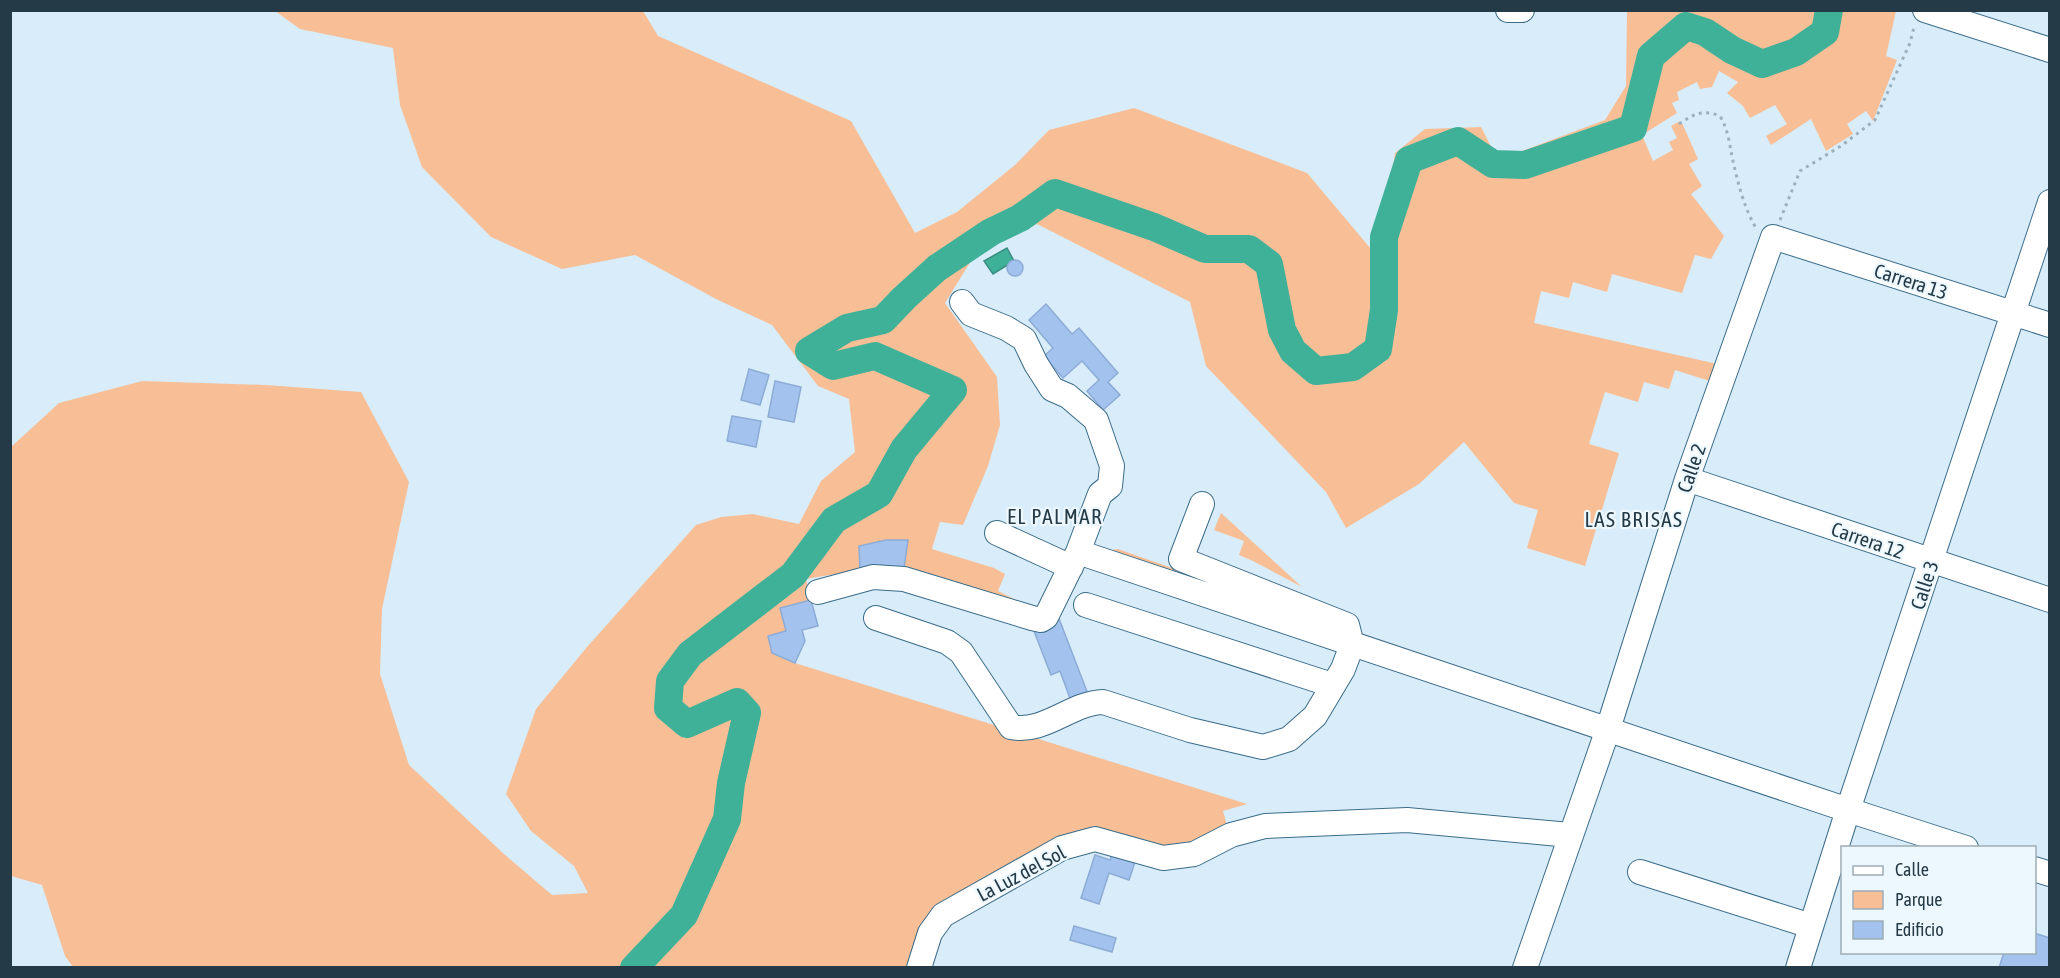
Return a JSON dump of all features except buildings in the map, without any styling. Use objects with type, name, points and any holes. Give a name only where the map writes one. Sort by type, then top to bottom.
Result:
[{"type":"street","points":[[1508,10],[1522,10]]},
{"type":"street","points":[[1921,16],[2049,50]]},
{"type":"street","name":"Calle 3","points":[[1798,968],[2049,202]]},
{"type":"street","name":"Carrera 13","points":[[1773,237],[2049,325]]},
{"type":"street","name":"Calle 2","points":[[1525,968],[1608,729],[1687,479],[1773,237]]},
{"type":"street","points":[[818,592],[873,578],[904,579],[1041,620],[1046,617],[1074,560],[1100,494],[1110,486],[1112,466],[1096,420],[1068,396],[1052,389],[1024,339],[1006,328],[971,314],[962,302]]},
{"type":"street","name":"Carrera 12","points":[[1687,479],[2049,600]]},
{"type":"street","points":[[876,618],[947,642],[961,652],[1011,727],[1021,729],[1034,727],[1091,702],[1103,702],[1190,730],[1263,747],[1289,739],[1315,716],[1342,669],[1352,645],[1347,625],[1181,559],[1202,504]]},
{"type":"street","points":[[997,533],[1074,560],[1352,645],[1960,846]]},
{"type":"street","points":[[1086,604],[1332,685]]},
{"type":"street","name":"La Luz del Sol","points":[[919,968],[930,933],[943,915],[1062,849],[1095,839],[1163,858],[1194,854],[1231,835],[1265,826],[1407,820],[1570,835]]},
{"type":"street","points":[[1640,872],[1811,926]]},
{"type":"path","points":[[1679,124],[1698,113],[1709,112],[1720,116],[1728,131],[1733,162],[1749,215],[1756,228],[1773,237],[1800,171],[1841,147],[1875,120],[1921,16]]},
{"type":"green space","points":[[275,11],[643,11],[658,36],[851,121],[915,233],[957,212],[1015,165],[1049,130],[1134,108],[1307,173],[1371,249],[1386,201],[1395,153],[1425,129],[1481,127],[1498,160],[1605,120],[1626,86],[1627,11],[1896,11],[1886,56],[1897,60],[1873,121],[1866,111],[1847,124],[1853,134],[1826,151],[1811,119],[1771,145],[1766,136],[1787,124],[1775,105],[1750,118],[1743,106],[1727,93],[1738,82],[1719,71],[1712,87],[1700,89],[1697,82],[1677,92],[1679,100],[1672,103],[1677,113],[1642,135],[1653,161],[1673,150],[1669,142],[1677,138],[1671,126],[1680,121],[1683,125],[1698,159],[1689,164],[1702,186],[1691,194],[1724,236],[1711,259],[1695,255],[1682,293],[1612,274],[1607,292],[1573,282],[1569,298],[1541,291],[1534,323],[1722,365],[1716,383],[1675,370],[1669,389],[1644,382],[1638,402],[1605,392],[1589,444],[1619,453],[1585,566],[1527,548],[1538,510],[1514,503],[1464,442],[1419,484],[1346,528],[1326,492],[1206,366],[1190,302],[1037,224],[977,251],[945,303],[997,377],[1000,425],[988,466],[963,525],[940,522],[932,549],[994,568],[1005,574],[998,591],[1042,613],[904,568],[908,541],[886,540],[859,546],[860,570],[806,579],[811,600],[786,631],[768,636],[772,653],[795,663],[1247,804],[1223,811],[1228,829],[1183,849],[1098,835],[941,911],[915,968],[73,967],[65,956],[42,885],[11,876],[11,447],[59,403],[142,381],[266,385],[361,392],[409,482],[382,609],[380,674],[409,765],[504,854],[552,895],[588,893],[574,866],[531,831],[506,794],[536,709],[587,647],[696,525],[721,517],[753,514],[799,524],[821,481],[855,452],[849,399],[818,386],[772,325],[718,300],[635,255],[562,269],[491,237],[422,167],[400,105],[393,48],[300,29]]},
{"type":"green space","points":[[1221,513],[1302,587],[1239,555],[1244,541],[1214,530]]},
{"type":"green space","points":[[1118,549],[1348,630],[1106,551]]},
{"type":"shaded area","points":[[1007,248],[1014,261],[993,274],[984,261]]},
{"type":"waterway","points":[[634,968],[684,915],[727,819],[731,783],[747,713],[737,702],[687,724],[668,708],[670,681],[690,654],[793,575],[834,520],[879,494],[904,449],[953,390],[875,356],[833,366],[809,351],[847,328],[883,320],[937,268],[991,232],[1020,218],[1055,193],[1154,227],[1205,249],[1249,249],[1269,264],[1282,330],[1293,351],[1316,371],[1353,367],[1378,349],[1384,310],[1384,237],[1409,160],[1458,141],[1493,164],[1525,165],[1633,128],[1651,56],[1686,26],[1705,32],[1732,50],[1762,64],[1796,52],[1825,32],[1829,10]]},
{"type":"district","name":"EL PALMAR","points":[[1055,516]]},
{"type":"district","name":"LAS BRISAS","points":[[1634,519]]}]
